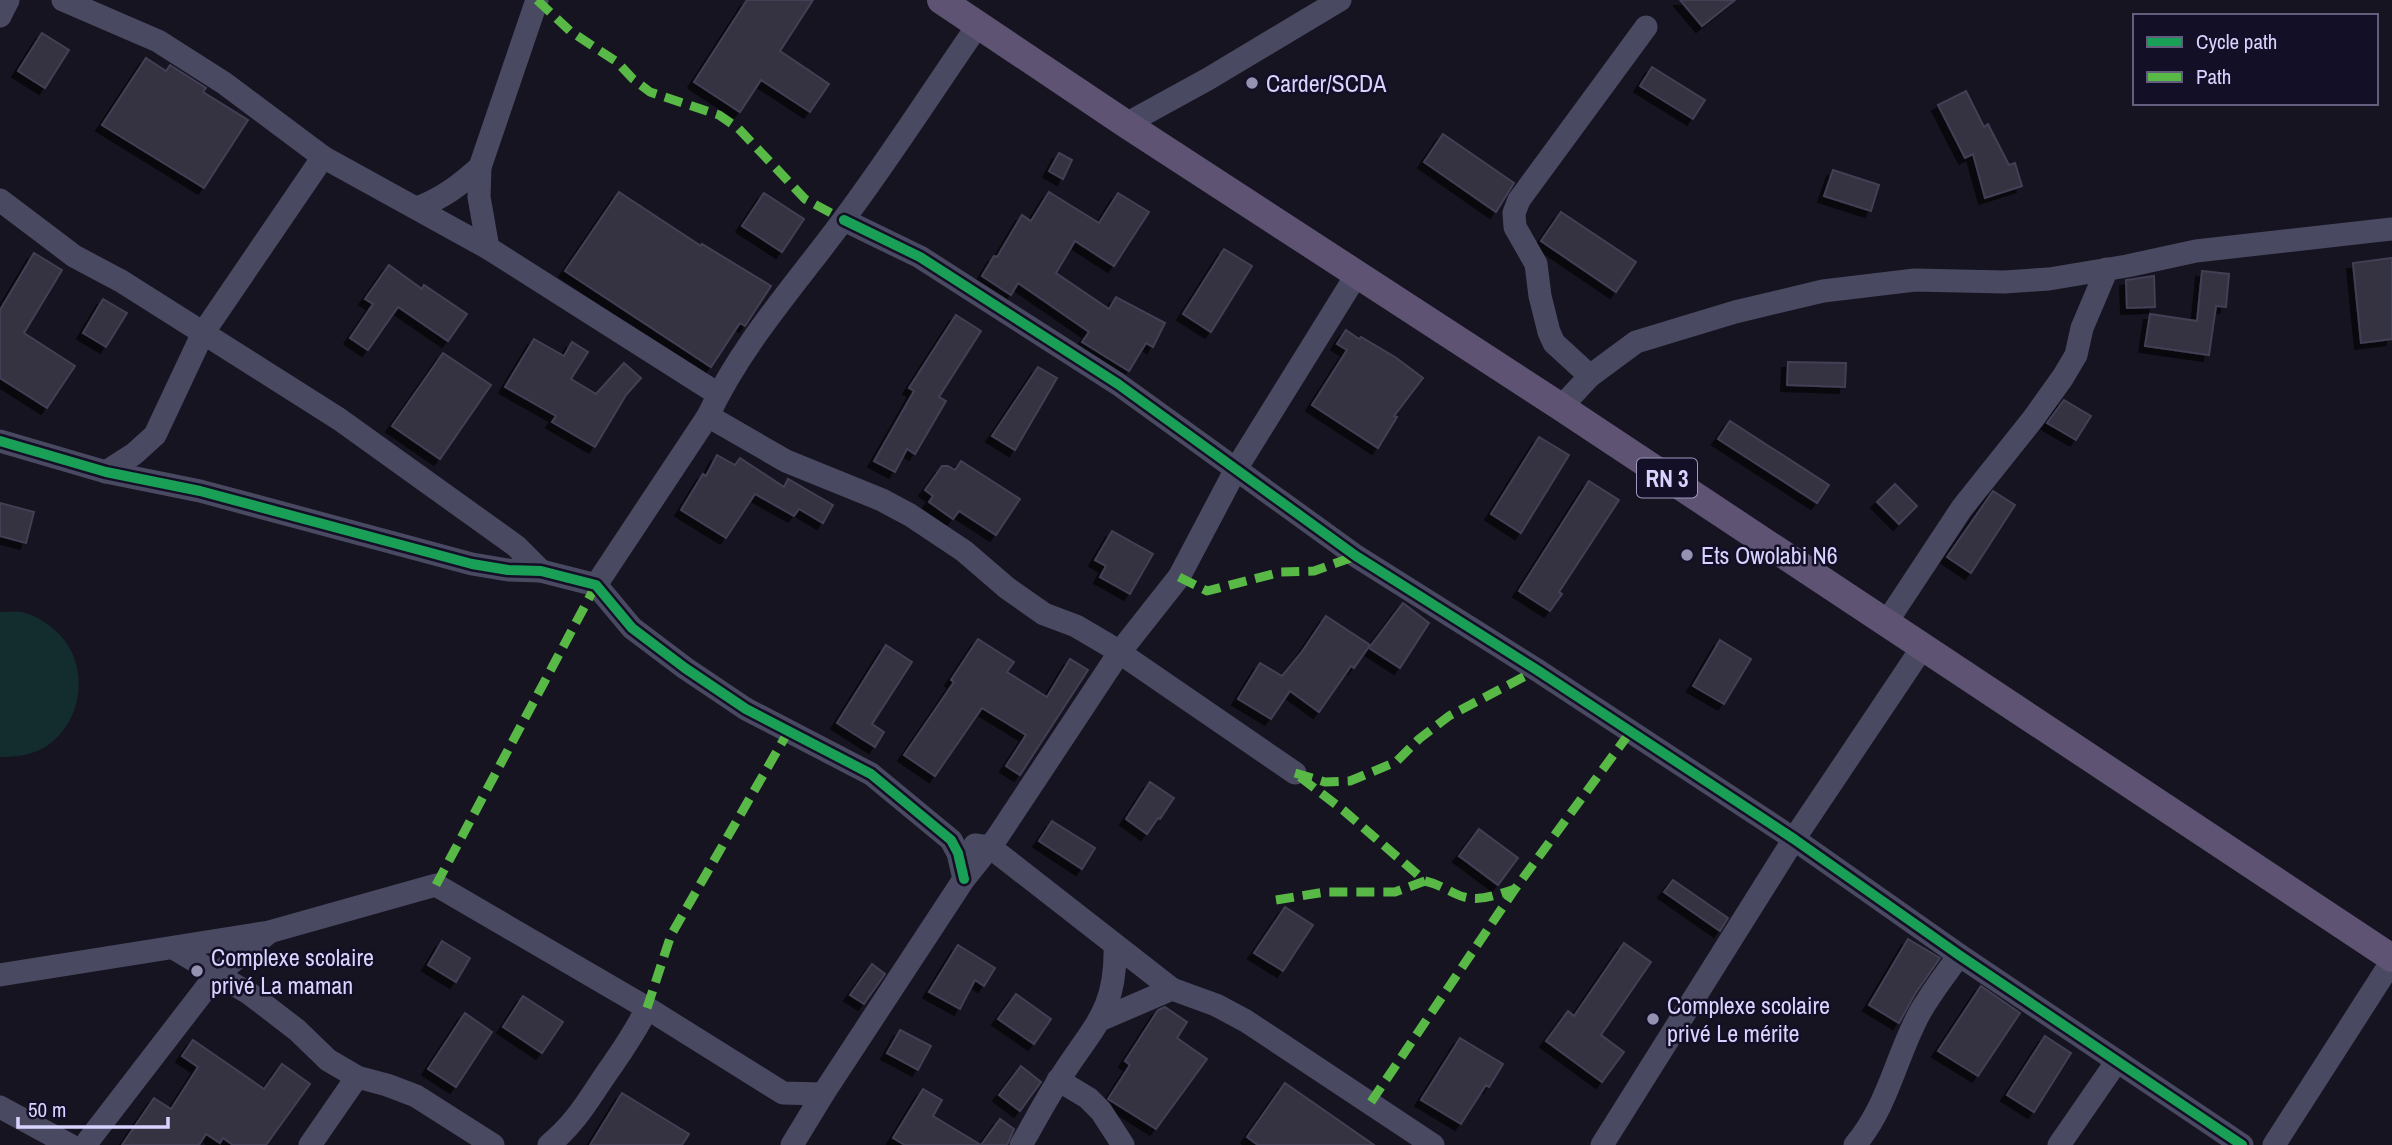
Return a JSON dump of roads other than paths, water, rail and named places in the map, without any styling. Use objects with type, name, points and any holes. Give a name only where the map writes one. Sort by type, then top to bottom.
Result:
[{"type":"main road","name":"RN 3","points":[[941,0],[1126,124],[1561,407],[2392,959]]},
{"type":"street","points":[[0,16],[8,0]]},
{"type":"street","points":[[63,0],[158,41],[223,83],[323,157],[488,248],[718,394]]},
{"type":"street","points":[[488,248],[479,197],[480,167],[537,0]]},
{"type":"street","points":[[1126,124],[1208,79],[1340,0]]},
{"type":"street","points":[[596,585],[708,416],[718,394],[765,322],[844,220],[978,24]]},
{"type":"street","points":[[1590,376],[1554,343],[1540,296],[1536,264],[1515,227],[1514,213],[1519,200],[1646,27]]},
{"type":"street","points":[[106,472],[134,454],[155,435],[203,333],[323,157]]},
{"type":"street","points":[[417,208],[456,189],[480,167]]},
{"type":"street","points":[[0,200],[74,256],[121,281],[350,427],[516,546],[541,571]]},
{"type":"street","points":[[844,220],[920,257],[1118,384],[1356,556],[1537,670],[1794,839],[1959,955],[2242,1145]]},
{"type":"street","points":[[1561,407],[1590,376],[1636,342],[1735,312],[1823,291],[1915,279],[2004,282],[2038,280],[2196,251],[2392,229]]},
{"type":"street","points":[[1885,623],[1962,508],[2063,377],[2076,355],[2082,328],[2107,269]]},
{"type":"street","points":[[796,1138],[964,879],[990,847],[1119,653],[1179,577],[1236,469],[1357,274]]},
{"type":"street","points":[[708,416],[786,461],[882,500],[910,515],[964,551],[1044,614],[1076,626],[1119,653],[1295,773]]},
{"type":"street","points":[[0,442],[106,472],[200,491],[472,565],[541,571],[596,585],[632,628],[685,668],[746,709],[871,774],[951,840],[958,853],[964,879]]},
{"type":"street","points":[[1602,1145],[1794,839],[1922,648]]},
{"type":"street","points":[[951,840],[990,847],[1172,989],[1216,1005],[1245,1021],[1433,1145]]},
{"type":"street","points":[[0,975],[269,932],[436,885],[647,1008],[783,1093],[823,1094]]},
{"type":"street","points":[[85,1145],[216,975],[269,932]]},
{"type":"street","points":[[1021,1145],[1058,1080],[1100,1020],[1113,989],[1115,945]]},
{"type":"street","points":[[175,949],[250,993],[297,1030],[328,1060],[357,1077],[416,1096],[493,1145]]},
{"type":"street","points":[[1855,1145],[1871,1126],[1884,1100],[1917,1017],[1959,955]]},
{"type":"street","points":[[2274,1145],[2392,959]]},
{"type":"street","points":[[1100,1020],[1172,989]]},
{"type":"street","points":[[548,1145],[580,1114],[611,1065],[635,1034],[647,1008]]},
{"type":"street","points":[[635,1034],[671,1025]]},
{"type":"street","points":[[2059,1145],[2117,1060]]},
{"type":"street","points":[[310,1145],[357,1077]]},
{"type":"street","points":[[1058,1080],[1087,1098],[1101,1111],[1123,1145]]},
{"type":"street","points":[[783,1093],[796,1138]]},
{"type":"street","points":[[0,1107],[70,1145]]},
{"type":"place","name":"Carder/SCDA","points":[[1252,83]]},
{"type":"place","name":"Ets Owolabi N6","points":[[1687,555]]},
{"type":"place","name":"Complexe scolaire privé La maman","points":[[197,971]]},
{"type":"place","name":"Complexe scolaire privé Le mérite","points":[[1653,1019]]}]
